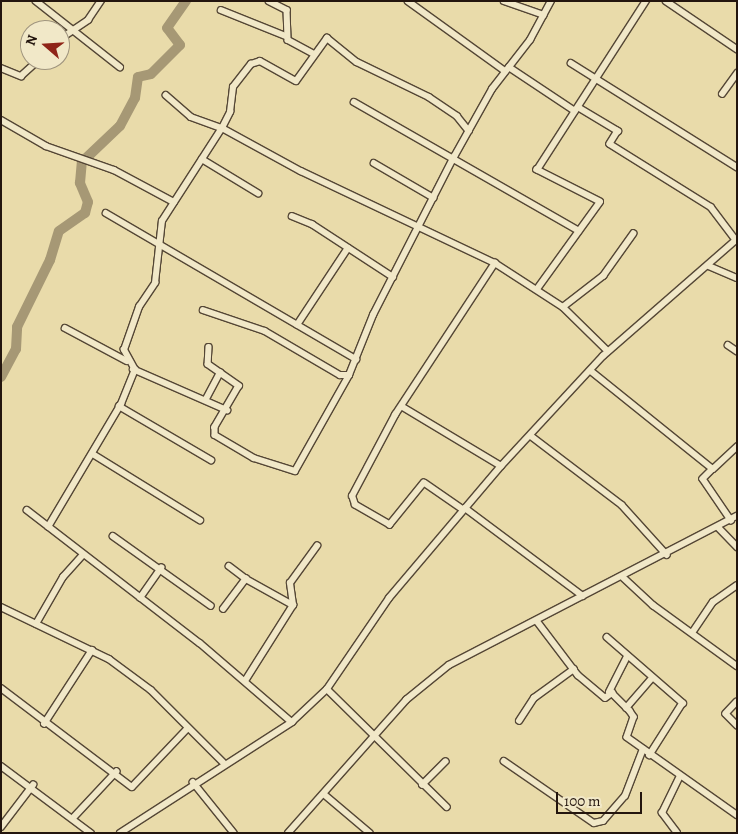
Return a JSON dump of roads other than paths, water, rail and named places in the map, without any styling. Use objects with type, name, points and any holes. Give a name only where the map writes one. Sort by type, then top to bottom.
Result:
[{"type":"street","points":[[36,1],[120,67]]},
{"type":"street","points":[[70,33],[75,30],[101,1]]},
{"type":"street","points":[[268,1],[287,10],[286,36]]},
{"type":"street","points":[[120,833],[223,762],[292,722],[327,689],[389,598],[500,466],[531,436],[608,352],[709,266],[736,240],[711,207],[610,144],[618,131],[507,69],[408,1]]},
{"type":"street","points":[[504,1],[544,15]]},
{"type":"street","points":[[209,347],[206,360],[220,373],[239,386],[215,435],[254,458],[294,471],[349,375],[393,277],[454,156],[551,1]]},
{"type":"street","points":[[537,289],[600,202],[537,170],[646,1]]},
{"type":"street","points":[[666,1],[676,4],[737,49]]},
{"type":"street","points":[[220,10],[286,36],[314,54]]},
{"type":"street","points":[[227,410],[206,399],[132,368],[127,361],[124,350],[139,307],[154,283],[162,221],[222,128],[230,112],[232,87],[251,64],[260,60],[296,81],[327,38],[357,62],[429,97],[457,116],[469,131]]},
{"type":"street","points":[[571,63],[737,167]]},
{"type":"street","points":[[1,68],[21,76],[28,70]]},
{"type":"street","points":[[722,94],[737,73]]},
{"type":"street","points":[[166,94],[192,118],[222,128],[301,171],[495,263],[563,307],[608,352]]},
{"type":"street","points":[[354,102],[454,156],[579,231]]},
{"type":"street","points":[[1,120],[46,146],[93,162],[174,202]]},
{"type":"street","points":[[202,160],[258,193]]},
{"type":"street","points":[[374,163],[434,198]]},
{"type":"street","points":[[106,212],[159,240],[297,326],[356,359]]},
{"type":"street","points":[[292,216],[348,248],[393,277]]},
{"type":"street","points":[[563,307],[603,276],[633,234]]},
{"type":"street","points":[[297,326],[348,248]]},
{"type":"street","points":[[495,263],[402,407],[352,496],[355,505],[390,525],[424,483],[464,509],[583,596]]},
{"type":"street","points":[[709,266],[737,278]]},
{"type":"street","points":[[203,310],[265,331],[340,375],[349,375]]},
{"type":"street","points":[[65,328],[127,361]]},
{"type":"street","points":[[728,345],[737,352]]},
{"type":"street","points":[[48,527],[93,454],[119,406],[132,368]]},
{"type":"street","points":[[591,371],[713,468]]},
{"type":"street","points":[[206,399],[220,373]]},
{"type":"street","points":[[119,406],[211,460]]},
{"type":"street","points":[[402,407],[500,466]]},
{"type":"street","points":[[531,436],[622,505],[667,555]]},
{"type":"street","points":[[731,520],[704,479],[713,468],[737,447]]},
{"type":"street","points":[[93,454],[200,520]]},
{"type":"street","points":[[27,510],[245,681],[292,722]]},
{"type":"street","points":[[288,833],[406,700],[449,665],[583,596],[624,578],[737,516]]},
{"type":"street","points":[[718,527],[737,547]]},
{"type":"street","points":[[113,536],[162,568],[211,606]]},
{"type":"street","points":[[245,681],[293,605],[290,583],[317,546]]},
{"type":"street","points":[[36,624],[63,577],[83,554]]},
{"type":"street","points":[[229,566],[246,579],[293,605]]},
{"type":"street","points":[[140,598],[162,568]]},
{"type":"street","points":[[624,578],[692,633],[737,666]]},
{"type":"street","points":[[223,609],[246,579]]},
{"type":"street","points":[[692,633],[713,602],[737,585]]},
{"type":"street","points":[[1,606],[92,650],[151,690],[223,762]]},
{"type":"street","points":[[537,621],[574,669],[605,698],[627,657]]},
{"type":"street","points":[[607,637],[651,679],[683,703],[650,755]]},
{"type":"street","points":[[44,724],[92,650]]},
{"type":"street","points":[[519,721],[534,698],[574,669]]},
{"type":"street","points":[[626,708],[651,679]]},
{"type":"street","points":[[1,688],[44,724],[116,772],[132,787],[188,728]]},
{"type":"street","points":[[327,689],[372,737],[422,786],[447,807]]},
{"type":"street","points":[[609,692],[634,717],[627,737],[737,815]]},
{"type":"street","points":[[737,702],[726,714],[737,725]]},
{"type":"street","points":[[504,761],[594,823],[603,821],[625,796],[643,749]]},
{"type":"street","points":[[422,786],[446,762]]},
{"type":"street","points":[[1,766],[33,785],[91,833]]},
{"type":"street","points":[[74,817],[116,772]]},
{"type":"street","points":[[677,833],[662,813],[680,776]]},
{"type":"street","points":[[193,782],[234,833]]},
{"type":"street","points":[[1,827],[33,785]]},
{"type":"street","points":[[324,794],[370,833]]},
{"type":"waterway","points":[[1,377],[16,349],[17,327],[50,260],[59,231],[85,213],[88,202],[80,183],[82,162],[120,126],[135,98],[138,77],[151,74],[180,45],[167,28],[186,1]]}]
